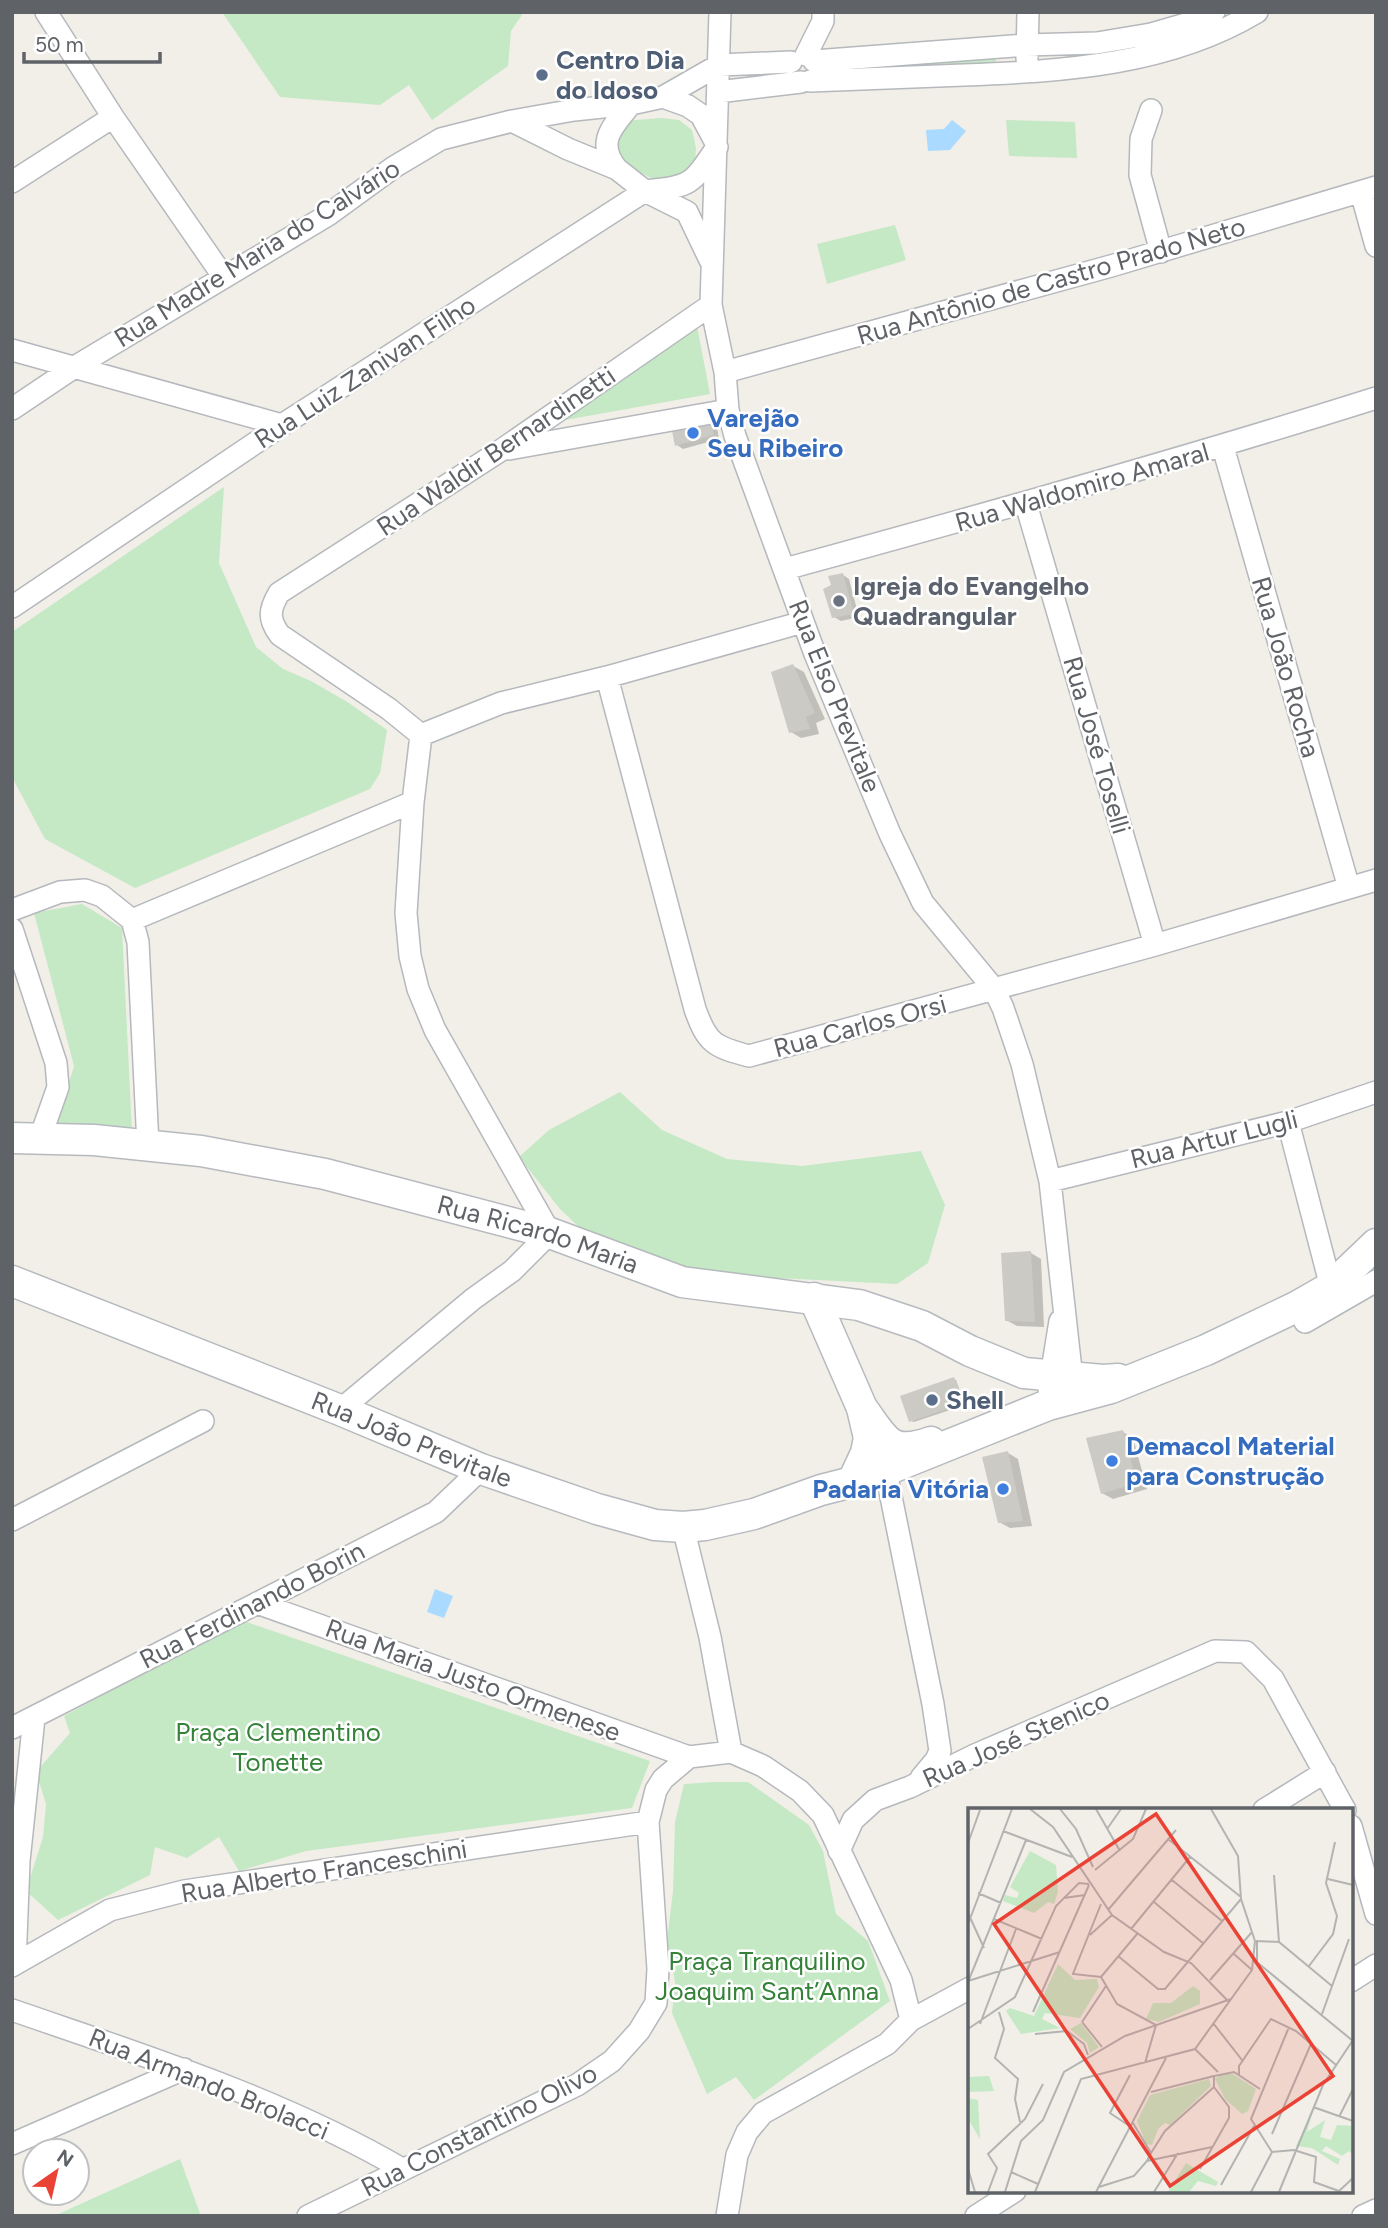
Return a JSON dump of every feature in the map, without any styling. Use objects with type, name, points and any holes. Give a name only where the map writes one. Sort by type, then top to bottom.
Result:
[{"type":"main road","name":"Rua Ricardo Maria","points":[[26,1138],[201,1151],[325,1174],[550,1233],[681,1283],[859,1305],[922,1325],[970,1350],[1054,1385]]},
{"type":"main road","points":[[814,1298],[862,1408],[889,1458],[905,1449],[914,1448],[991,1418],[1005,1409],[1013,1398],[1054,1385],[1111,1388],[1206,1350],[1296,1307],[1331,1287],[1376,1244]]},
{"type":"main road","name":"Rua João Previtale","points":[[12,1281],[340,1410],[481,1469],[597,1509],[655,1525],[705,1525],[754,1514],[821,1490],[852,1483],[889,1458]]},
{"type":"main road","points":[[852,1483],[866,1453],[869,1438],[862,1408]]},
{"type":"street","points":[[46,12],[113,117],[223,276]]},
{"type":"street","name":"Rua Elso Previtale","points":[[720,12],[711,305],[725,372],[728,410],[803,622],[890,834],[923,903],[993,989],[1003,1008],[1022,1064],[1050,1181],[1064,1295],[1054,1385]]},
{"type":"street","points":[[805,68],[823,21],[823,12]]},
{"type":"street","points":[[1028,12],[1028,72]]},
{"type":"street","points":[[718,92],[805,68],[1026,45],[1097,43],[1151,34],[1189,23],[1214,12]]},
{"type":"street","points":[[663,97],[719,65],[1028,72],[1104,65],[1155,55],[1234,26],[1257,12]]},
{"type":"street","points":[[663,97],[688,106],[701,115],[717,146]]},
{"type":"street","name":"Rua Madre Maria do Calvário","points":[[12,409],[73,368],[328,215],[394,166],[441,139],[512,121],[663,97]]},
{"type":"street","points":[[617,169],[607,151],[608,136],[631,104]]},
{"type":"street","points":[[1151,110],[1141,139],[1140,175],[1161,252]]},
{"type":"street","points":[[12,182],[113,117]]},
{"type":"street","points":[[512,121],[568,149],[617,169],[645,191],[687,212],[711,261]]},
{"type":"street","name":"Rua Luiz Zanivan Filho","points":[[12,607],[282,425],[645,191],[686,185],[702,170],[717,146]]},
{"type":"street","points":[[1368,190],[1376,247]]},
{"type":"street","name":"Rua Antônio de Castro Prado Neto","points":[[725,372],[1161,252],[1368,190]]},
{"type":"street","name":"Rua Waldir Bernardinetti","points":[[421,734],[280,635],[271,623],[270,608],[279,593],[500,451],[711,305]]},
{"type":"street","points":[[12,350],[282,425]]},
{"type":"street","name":"Rua Waldomiro Amaral","points":[[785,569],[1223,447],[1376,398]]},
{"type":"street","points":[[500,451],[728,410]]},
{"type":"street","name":"Rua João Rocha","points":[[1223,447],[1349,888]]},
{"type":"street","name":"Rua José Toselli","points":[[1026,504],[1155,945]]},
{"type":"street","points":[[340,1410],[473,1299],[512,1270],[550,1233],[435,1030],[418,989],[410,956],[407,913],[413,802],[421,734],[501,703],[607,677],[803,622]]},
{"type":"street","name":"Rua Carlos Orsi","points":[[607,677],[695,1009],[703,1031],[721,1049],[749,1056],[1155,945],[1376,880]]},
{"type":"street","points":[[132,920],[413,802]]},
{"type":"street","points":[[12,910],[60,892],[85,890],[102,896],[132,920],[138,942],[148,1145]]},
{"type":"street","points":[[12,929],[56,1063],[58,1087],[26,1138]]},
{"type":"street","name":"Rua Artur Lugli","points":[[1050,1181],[1288,1122],[1376,1092]]},
{"type":"street","points":[[1288,1122],[1331,1287]]},
{"type":"street","points":[[1306,1322],[1376,1281]]},
{"type":"street","points":[[12,1520],[203,1421]]},
{"type":"street","points":[[889,1458],[940,1751],[930,1769],[910,1787]]},
{"type":"street","name":"Rua Ferdinando Borin","points":[[12,1728],[436,1512],[481,1469]]},
{"type":"street","points":[[683,1527],[720,1684],[731,1752]]},
{"type":"street","name":"Rua Maria Justo Ormenese","points":[[257,1603],[689,1757]]},
{"type":"street","name":"Rua José Stenico","points":[[839,1852],[853,1820],[875,1800],[910,1787],[975,1755],[1215,1651],[1246,1652],[1273,1679],[1325,1772]]},
{"type":"street","points":[[14,1965],[19,1861],[34,1718]]},
{"type":"street","points":[[689,1757],[731,1752],[763,1766],[800,1791],[823,1815],[901,1980],[911,2020]]},
{"type":"street","name":"Rua Constantino Olivo","points":[[307,2216],[577,2085],[612,2061],[639,2031],[656,2003],[658,1969],[648,1822],[656,1790],[663,1779],[689,1757]]},
{"type":"street","points":[[1267,1808],[1325,1772],[1344,1808]]},
{"type":"street","name":"Rua Alberto Franceschini","points":[[14,1965],[110,1910],[184,1891],[648,1822]]},
{"type":"street","points":[[1353,1833],[1376,1914]]},
{"type":"street","points":[[1353,1980],[1376,1965]]},
{"type":"street","points":[[726,2215],[737,2155],[747,2132],[763,2113],[887,2044],[911,2020],[968,1989]]},
{"type":"street","name":"Rua Armando Brolacci","points":[[12,2010],[184,2069],[297,2115],[402,2169]]},
{"type":"street","points":[[12,2144],[184,2069]]},
{"type":"street","points":[[976,2216],[1012,2193]]},
{"type":"street","points":[[1363,2216],[1376,2210]]},
{"type":"green space","points":[[222,12],[524,12],[511,31],[508,66],[432,120],[409,85],[380,105],[280,97]]},
{"type":"green space","points":[[991,56],[996,60],[995,63],[844,74],[838,64]]},
{"type":"green space","points":[[661,118],[679,120],[692,130],[696,148],[695,161],[671,184],[653,179],[620,162],[613,143],[624,121]]},
{"type":"green space","points":[[1006,120],[1075,122],[1077,158],[1009,156]]},
{"type":"green space","points":[[895,225],[906,260],[827,284],[817,244]]},
{"type":"green space","points":[[697,326],[710,394],[560,421]]},
{"type":"green space","points":[[224,487],[219,563],[256,647],[283,669],[311,681],[349,703],[387,730],[380,773],[370,789],[135,888],[45,839],[12,777],[12,632]]},
{"type":"green space","points":[[82,904],[122,928],[132,1132],[53,1137],[74,1066],[34,913]]},
{"type":"green space","points":[[620,1092],[662,1130],[727,1159],[802,1166],[921,1151],[945,1205],[928,1263],[897,1284],[739,1276],[677,1265],[580,1228],[560,1209],[519,1157],[549,1130]]},
{"type":"green space","name":"Praça Clementino Tonette","points":[[241,1620],[650,1761],[632,1808],[306,1851],[239,1871],[219,1837],[187,1858],[155,1847],[150,1875],[58,1920],[26,1891],[43,1837],[46,1804],[36,1772],[70,1733],[64,1716]]},
{"type":"green space","name":"Praça Tranquilino Joaquim Sant’Anna","points":[[748,1782],[809,1825],[823,1851],[836,1914],[868,1941],[890,2001],[754,2100],[736,2077],[707,2094],[672,2013],[675,1982],[667,1941],[673,1891],[675,1822],[684,1784]]},
{"type":"green space","points":[[180,2159],[201,2216],[54,2216],[74,2207],[91,2207],[91,2199]]},
{"type":"water","points":[[952,120],[966,131],[950,150],[928,151],[926,130],[944,129]]},
{"type":"water","points":[[435,1589],[453,1596],[444,1618],[427,1612]]},
{"type":"building","name":"Varejão Seu Ribeiro","points":[[711,421],[714,435],[675,446],[672,431]]},
{"type":"building","name":"Igreja do Evangelho Quadrangular","points":[[843,573],[854,614],[832,618],[823,589],[831,585],[828,576]]},
{"type":"building","points":[[793,664],[815,713],[806,717],[810,729],[789,733],[771,672]]},
{"type":"building","points":[[1031,1251],[1035,1322],[1005,1321],[1001,1253]]},
{"type":"building","name":"Shell","points":[[954,1377],[964,1403],[909,1422],[900,1396]]},
{"type":"building","name":"Demacol Material para Construção","points":[[1123,1430],[1137,1483],[1101,1494],[1086,1438]]},
{"type":"building","name":"Padaria Vitória","points":[[1008,1451],[1023,1521],[998,1523],[982,1457]]},
{"type":"place","name":"Centro Dia do Idoso","points":[[542,75]]},
{"type":"place","name":"Varejão Seu Ribeiro","points":[[693,433]]},
{"type":"place","name":"Igreja do Evangelho Quadrangular","points":[[839,601]]},
{"type":"place","name":"Shell","points":[[932,1400]]},
{"type":"place","name":"Demacol Material para Construção","points":[[1112,1461]]},
{"type":"place","name":"Padaria Vitória","points":[[1003,1489]]}]
